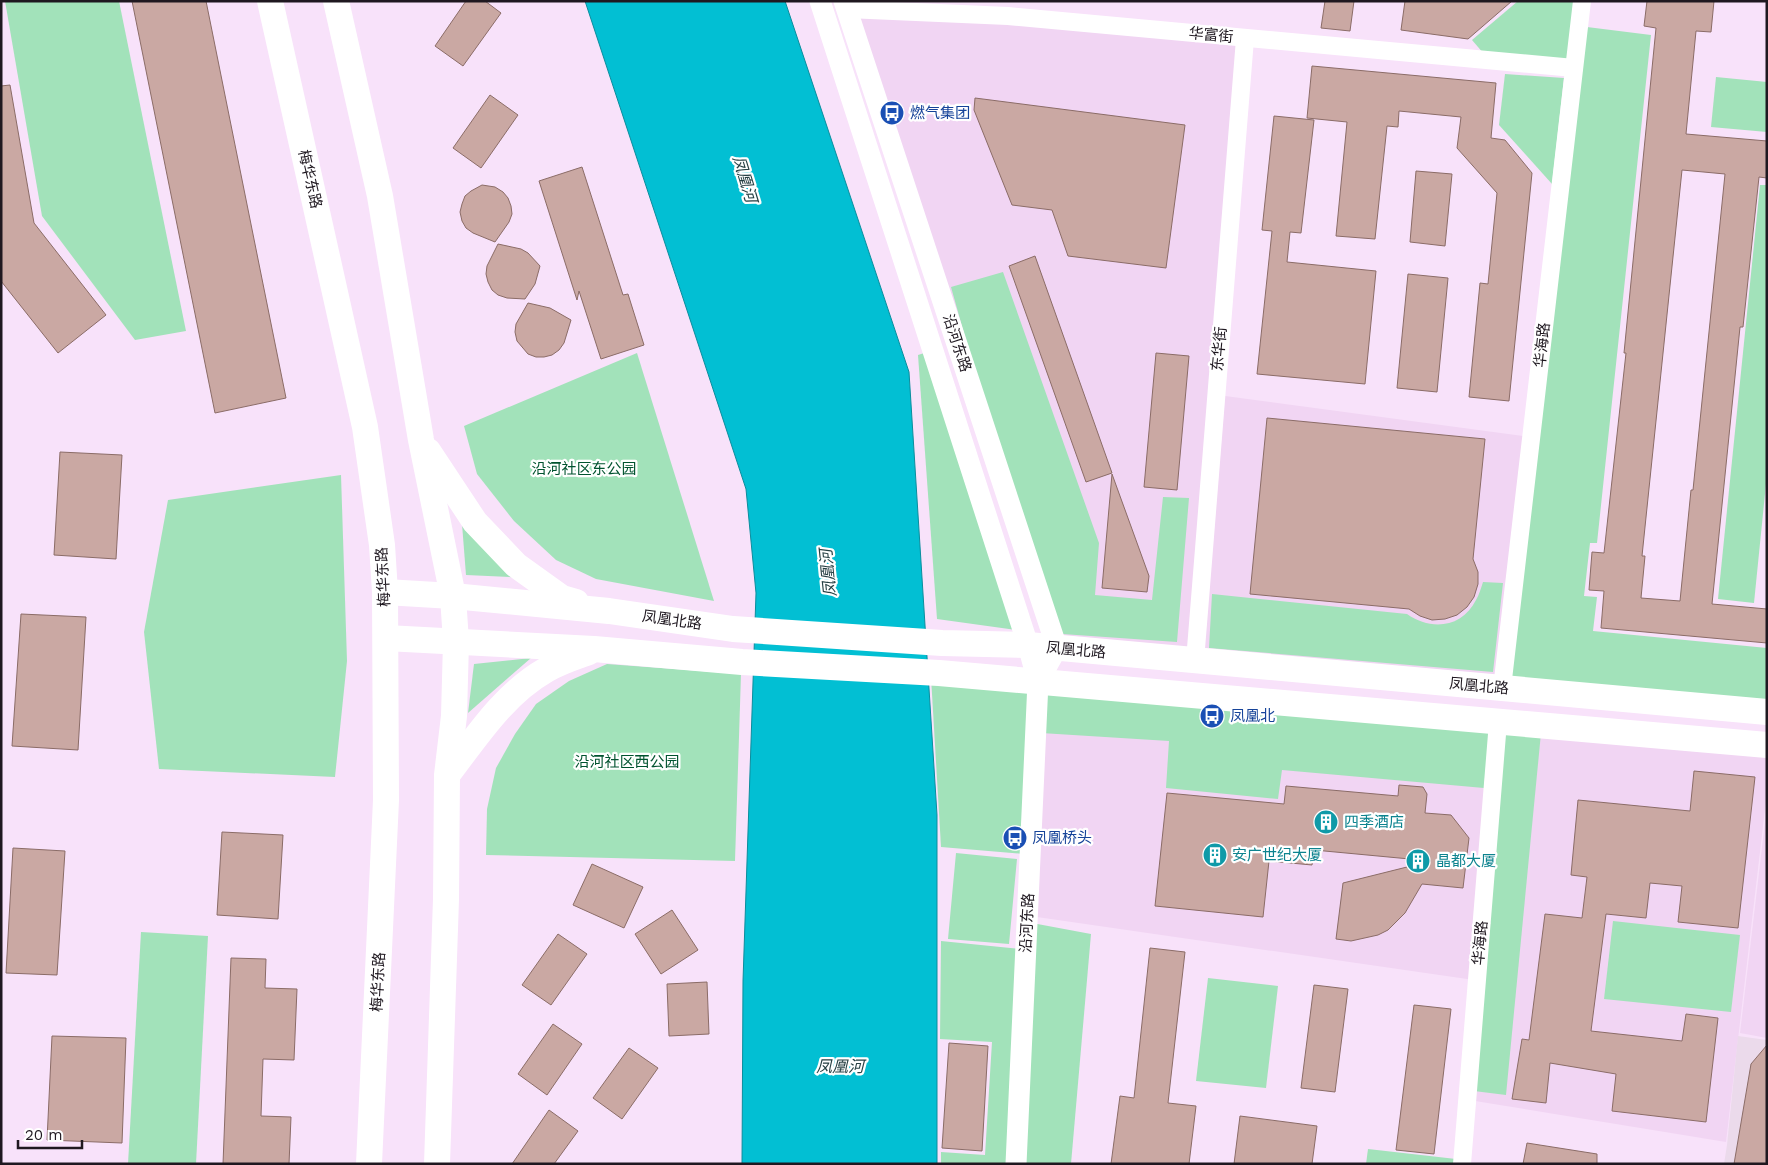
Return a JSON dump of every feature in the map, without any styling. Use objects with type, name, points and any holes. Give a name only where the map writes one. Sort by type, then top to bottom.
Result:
[{"type":"main road","name":"梅华东路","points":[[270,1],[365,427],[382,545],[386,638],[386,800],[369,1164]]},
{"type":"main road","points":[[336,1],[380,196],[421,440],[453,596],[456,642],[454,716],[448,774],[446,909],[437,1164]]},
{"type":"main road","points":[[421,440],[475,522],[516,566],[562,598],[608,611]]},
{"type":"main road","name":"凤凰北路","points":[[385,592],[453,596],[608,611],[733,629],[942,643],[1028,645],[1767,712]]},
{"type":"main road","points":[[386,638],[939,673],[1767,745]]},
{"type":"main road","points":[[448,774],[511,696],[547,670],[594,650]]},
{"type":"street","name":"沿河东路","points":[[820,1],[1028,645],[1038,682],[1016,1164]]},
{"type":"street","name":"华海路","points":[[1502,688],[1582,1]]},
{"type":"street","name":"沿河东路","points":[[845,5],[1057,648],[1038,682]]},
{"type":"street","name":"华富街","points":[[845,5],[1008,16],[1574,68]]},
{"type":"street","name":"东华街","points":[[1195,661],[1245,38]]},
{"type":"street","name":"华海路","points":[[1462,1164],[1498,722]]},
{"type":"shaded area","points":[[847,10],[1245,39],[1194,660],[1057,648]]},
{"type":"shaded area","points":[[1225,396],[1523,436],[1495,677],[1204,652]]},
{"type":"shaded area","points":[[1040,684],[1495,722],[1474,980],[1030,916]]},
{"type":"shaded area","points":[[1501,722],[1767,743],[1767,792],[1726,1142],[1469,1100]]},
{"type":"shaded area","points":[[1767,805],[1767,1038],[1740,1033]]},
{"type":"shaded area","points":[[1738,1036],[1767,1040],[1767,1164],[1724,1164]]},
{"type":"green space","points":[[5,1],[119,1],[186,331],[135,340],[42,216]]},
{"type":"green space","points":[[1518,1],[1576,1],[1569,62],[1484,54],[1472,40]]},
{"type":"green space","points":[[1587,27],[1651,35],[1597,543],[1590,543],[1584,596],[1597,597],[1593,631],[1767,648],[1767,704],[1510,681]]},
{"type":"green space","points":[[1505,74],[1564,78],[1552,184],[1499,125]]},
{"type":"green space","points":[[1716,77],[1767,82],[1767,132],[1711,127]]},
{"type":"green space","points":[[1760,185],[1767,185],[1767,474],[1754,603],[1718,599]]},
{"type":"green space","points":[[1003,272],[1099,543],[1095,595],[1152,600],[1163,497],[1189,498],[1177,642],[1048,633],[951,287]]},
{"type":"green space","points":[[940,348],[1024,631],[937,619],[918,355]]},
{"type":"green space","name":"沿河社区东公园","points":[[637,353],[714,601],[596,579],[556,560],[514,521],[477,474],[464,426]]},
{"type":"green space","points":[[341,475],[347,661],[335,777],[159,769],[144,632],[168,500]]},
{"type":"green space","points":[[462,524],[533,578],[466,575]]},
{"type":"green space","points":[[1483,582],[1503,583],[1493,672],[1209,648],[1212,594],[1407,614],[1426,623],[1445,624],[1463,616],[1470,609],[1479,594]]},
{"type":"green space","points":[[531,658],[468,713],[474,664]]},
{"type":"green space","name":"沿河社区西公园","points":[[607,664],[741,674],[735,861],[486,855],[487,809],[496,768],[515,734],[536,704],[569,681]]},
{"type":"green space","points":[[931,677],[1033,686],[1024,854],[941,847]]},
{"type":"green space","points":[[1045,687],[1490,725],[1484,788],[1282,770],[1278,799],[1166,788],[1169,741],[1041,733]]},
{"type":"green space","points":[[1504,728],[1541,733],[1506,1095],[1474,1091]]},
{"type":"green space","points":[[956,853],[1017,859],[1009,944],[948,939]]},
{"type":"green space","points":[[1613,921],[1740,935],[1731,1012],[1604,999]]},
{"type":"green space","points":[[1032,923],[1091,934],[1071,1164],[1023,1164]]},
{"type":"green space","points":[[141,932],[208,936],[196,1164],[128,1164]]},
{"type":"green space","points":[[941,941],[1020,949],[1008,1164],[941,1164],[941,1152],[985,1155],[992,1042],[940,1039]]},
{"type":"green space","points":[[1208,978],[1278,986],[1266,1088],[1196,1081]]},
{"type":"green space","points":[[1368,1149],[1456,1159],[1456,1164],[1366,1164]]},
{"type":"water","name":"凤凰河","points":[[585,1],[785,1],[909,372],[937,815],[937,1164],[742,1164],[743,981],[756,593],[746,489]]},
{"type":"building","points":[[132,1],[206,1],[286,398],[215,413]]},
{"type":"building","points":[[466,1],[485,1],[501,13],[463,66],[435,46]]},
{"type":"building","points":[[1325,1],[1354,1],[1350,31],[1321,28]]},
{"type":"building","points":[[1405,1],[1512,1],[1468,39],[1401,30]]},
{"type":"building","points":[[1647,1],[1714,1],[1711,32],[1696,31],[1686,134],[1767,141],[1767,178],[1759,177],[1743,327],[1740,327],[1712,604],[1767,609],[1767,643],[1601,628],[1604,591],[1589,590],[1592,552],[1604,553],[1626,353],[1624,353],[1656,28],[1644,26]],"holes":[[[1682,170],[1725,174],[1680,601],[1641,598],[1645,556],[1642,556]]]},
{"type":"building","points":[[1312,66],[1496,83],[1491,138],[1505,140],[1532,173],[1509,401],[1469,397],[1480,283],[1488,284],[1497,193],[1457,148],[1461,117],[1399,111],[1398,127],[1387,126],[1375,239],[1336,236],[1347,122],[1307,118]]},
{"type":"building","points":[[10,85],[34,223],[106,315],[58,353],[1,281],[1,86]]},
{"type":"building","points":[[490,95],[518,115],[481,168],[453,148]]},
{"type":"building","points":[[975,98],[1185,125],[1166,268],[1068,256],[1052,210],[1012,205],[974,110]]},
{"type":"building","points":[[1274,116],[1314,120],[1301,233],[1290,232],[1287,262],[1376,271],[1365,384],[1257,374],[1272,231],[1262,230]]},
{"type":"building","points":[[582,167],[623,295],[628,294],[644,345],[601,359],[579,291],[577,300],[539,181]]},
{"type":"building","points":[[1416,171],[1452,174],[1445,246],[1410,242]]},
{"type":"building","points":[[482,185],[495,187],[503,192],[511,206],[512,214],[509,222],[495,242],[473,233],[466,228],[462,221],[460,212],[465,196]]},
{"type":"building","points":[[498,244],[521,249],[528,253],[540,266],[535,284],[525,299],[507,298],[498,295],[492,290],[488,282],[487,266]]},
{"type":"building","points":[[1035,256],[1112,473],[1086,482],[1009,266]]},
{"type":"building","points":[[1408,274],[1448,278],[1437,392],[1397,388]]},
{"type":"building","points":[[528,303],[550,308],[571,320],[564,343],[552,355],[536,357],[528,354],[517,341],[516,324]]},
{"type":"building","points":[[1156,353],[1189,356],[1177,490],[1144,487]]},
{"type":"building","points":[[1267,418],[1485,439],[1473,559],[1478,572],[1478,584],[1474,597],[1467,607],[1457,615],[1445,619],[1432,620],[1420,616],[1409,609],[1250,594]]},
{"type":"building","points":[[60,452],[122,455],[116,559],[54,555]]},
{"type":"building","points":[[1112,474],[1149,576],[1147,592],[1102,588]]},
{"type":"building","points":[[21,614],[86,617],[78,750],[12,746]]},
{"type":"building","points":[[1694,771],[1755,777],[1738,928],[1678,922],[1682,886],[1650,883],[1646,918],[1606,914],[1591,1031],[1682,1041],[1686,1014],[1718,1018],[1706,1122],[1612,1111],[1616,1074],[1550,1063],[1546,1103],[1512,1099],[1522,1039],[1529,1040],[1545,914],[1582,918],[1587,877],[1571,875],[1578,800],[1690,811]]},
{"type":"building","points":[[1399,785],[1423,787],[1427,794],[1425,813],[1451,815],[1469,838],[1463,888],[1422,884],[1405,913],[1388,930],[1378,935],[1351,941],[1336,939],[1343,883],[1431,861],[1314,850],[1312,865],[1269,861],[1263,917],[1155,906],[1167,793],[1284,804],[1286,786],[1398,796]]},
{"type":"building","points":[[222,832],[283,835],[278,919],[217,915]]},
{"type":"building","points":[[13,848],[65,851],[57,975],[6,973]]},
{"type":"building","points":[[592,864],[643,887],[624,928],[573,905]]},
{"type":"building","points":[[672,910],[698,950],[661,974],[635,934]]},
{"type":"building","points":[[558,934],[587,954],[551,1005],[522,985]]},
{"type":"building","points":[[1150,948],[1185,952],[1168,1103],[1196,1106],[1189,1164],[1111,1164],[1120,1096],[1134,1098]]},
{"type":"building","points":[[231,958],[266,959],[265,988],[297,989],[294,1060],[263,1059],[261,1116],[291,1117],[289,1164],[223,1164]]},
{"type":"building","points":[[707,982],[709,1034],[669,1036],[667,984]]},
{"type":"building","points":[[1314,985],[1348,989],[1335,1092],[1301,1088]]},
{"type":"building","points":[[1414,1005],[1451,1009],[1434,1154],[1396,1150]]},
{"type":"building","points":[[553,1024],[582,1044],[547,1095],[518,1074]]},
{"type":"building","points":[[52,1036],[126,1038],[122,1143],[47,1140]]},
{"type":"building","points":[[949,1043],[988,1046],[982,1151],[942,1148]]},
{"type":"building","points":[[1767,1045],[1767,1164],[1734,1164],[1751,1064]]},
{"type":"building","points":[[629,1048],[658,1068],[622,1119],[593,1098]]},
{"type":"building","points":[[549,1110],[578,1131],[554,1164],[512,1164]]},
{"type":"building","points":[[1240,1116],[1317,1126],[1312,1164],[1234,1164]]},
{"type":"building","points":[[1527,1143],[1597,1154],[1597,1164],[1523,1164]]},
{"type":"place","name":"燃气集团","points":[[892,113]]},
{"type":"place","name":"凤凰北","points":[[1212,716]]},
{"type":"place","name":"四季酒店","points":[[1326,822]]},
{"type":"place","name":"凤凰桥头","points":[[1015,838]]},
{"type":"place","name":"安广世纪大厦","points":[[1215,855]]},
{"type":"place","name":"晶都大厦","points":[[1418,861]]}]
